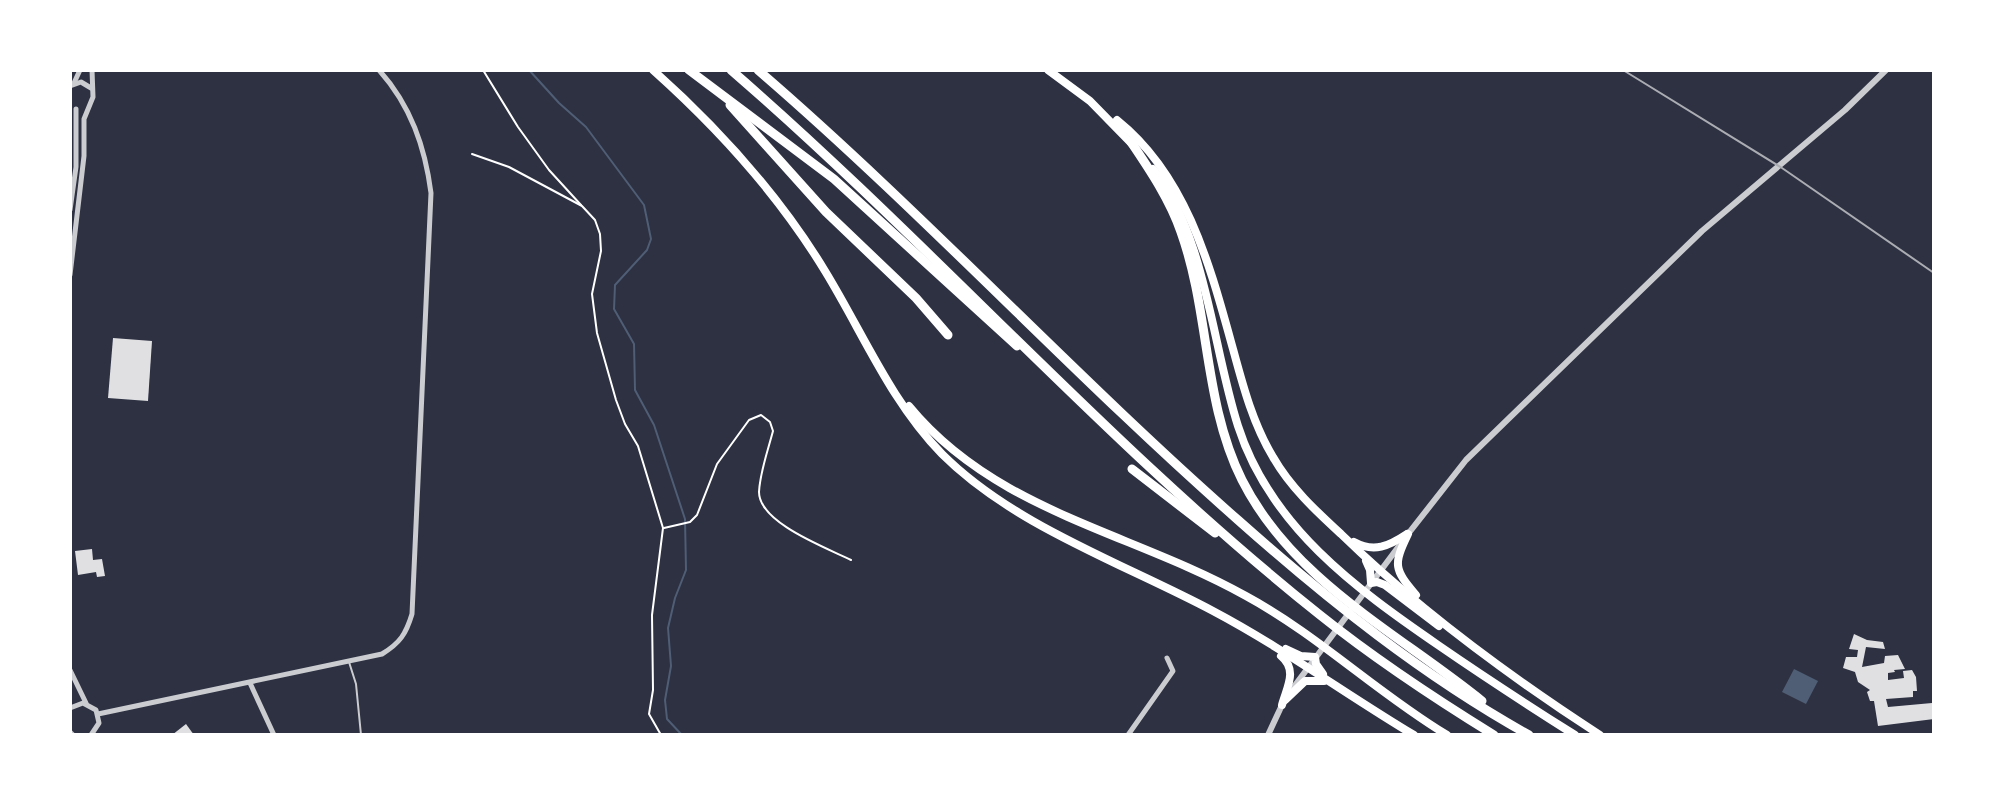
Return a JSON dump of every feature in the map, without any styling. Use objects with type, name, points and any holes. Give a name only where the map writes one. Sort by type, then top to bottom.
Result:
[{"type":"highway","points":[[653,70],[726,141],[772,194],[827,273],[914,422],[943,455],[979,486],[1047,528],[1296,654],[1315,657],[1319,671],[1331,684]]},
{"type":"highway","points":[[731,70],[856,183],[1054,376],[1260,566]]},
{"type":"highway","points":[[758,70],[880,181],[1128,420],[1272,550],[1366,627],[1447,684],[1529,735]]},
{"type":"highway","points":[[1048,70],[1131,133],[1173,185],[1208,263],[1244,390],[1266,444],[1288,480],[1361,554],[1445,624],[1600,735]]},
{"type":"highway","points":[[692,72],[834,179],[998,331],[1054,376]]},
{"type":"highway","points":[[692,72],[734,109],[826,212],[916,298],[948,335]]},
{"type":"highway","points":[[1090,101],[1131,142],[1165,184],[1184,223],[1198,265],[1239,429],[1255,467],[1281,510],[1316,550],[1375,600],[1453,656],[1575,735]]},
{"type":"highway","points":[[1131,142],[1168,201],[1181,233],[1219,419],[1240,477],[1258,508],[1285,543],[1333,589],[1513,726]]},
{"type":"highway","points":[[872,353],[913,412],[942,442],[975,468],[1038,505],[1185,565],[1250,597],[1447,735]]},
{"type":"highway","points":[[1132,469],[1369,652],[1494,735]]},
{"type":"highway","points":[[1337,531],[1358,545],[1374,549],[1390,545],[1408,534]]},
{"type":"highway","points":[[1408,534],[1396,561],[1397,570],[1445,624]]},
{"type":"highway","points":[[1361,554],[1370,570],[1371,583],[1385,585],[1442,628],[1477,649]]},
{"type":"highway","points":[[1249,631],[1414,735]]},
{"type":"highway","points":[[1249,631],[1290,666],[1284,702]]},
{"type":"highway","points":[[1284,702],[1305,681],[1331,684]]},
{"type":"street","points":[[72,85],[80,70]]},
{"type":"street","points":[[70,275],[87,107],[93,99],[92,70]]},
{"type":"street","points":[[98,714],[382,654],[396,646],[405,634],[412,614],[431,193],[427,162],[410,116],[399,94],[379,70]]},
{"type":"street","points":[[1268,735],[1284,702],[1315,657],[1466,460],[1684,247],[1859,98],[1886,70]]},
{"type":"street","points":[[72,85],[85,83],[91,89]]},
{"type":"street","points":[[70,210],[76,167],[73,107],[87,107]]},
{"type":"street","points":[[1128,735],[1173,671],[1167,658]]},
{"type":"street","points":[[70,670],[87,704],[98,714]]},
{"type":"street","points":[[250,683],[274,735]]},
{"type":"street","points":[[70,708],[87,704]]},
{"type":"street","points":[[91,735],[97,732],[98,714]]},
{"type":"lane","points":[[349,661],[356,684],[361,735]]},
{"type":"path","points":[[483,70],[518,127],[549,170],[595,220],[600,234],[601,251],[592,294],[597,333],[616,400],[638,446],[663,528],[652,615],[653,690],[649,714],[661,735]]},
{"type":"path","points":[[472,154],[509,167],[582,206]]},
{"type":"path","points":[[663,528],[690,522],[697,515],[717,464],[749,420],[761,415],[766,417],[773,431],[759,494],[762,506],[784,526],[851,560]]},
{"type":"water","points":[[1794,669],[1818,681],[1806,704],[1782,692]]},
{"type":"building","points":[[113,338],[152,341],[148,401],[108,398]]},
{"type":"building","points":[[92,549],[93,560],[102,559],[105,576],[97,577],[96,572],[78,575],[75,551]]},
{"type":"building","points":[[1854,634],[1883,642],[1885,649],[1866,647],[1862,667],[1884,663],[1885,656],[1898,655],[1905,669],[1888,673],[1888,680],[1904,678],[1903,671],[1912,670],[1916,677],[1917,691],[1913,691],[1913,697],[1886,699],[1888,707],[1932,703],[1934,719],[1878,726],[1874,701],[1870,701],[1867,692],[1870,690],[1858,682],[1855,672],[1843,668],[1846,657],[1857,657],[1858,650],[1849,649]]},
{"type":"building","points":[[186,724],[194,735],[172,735]]},
{"type":"waterway","points":[[529,70],[586,127],[644,205],[651,239],[647,250],[615,285],[614,309],[634,344],[635,390],[654,425],[685,519],[686,570],[668,628],[671,666],[665,700],[667,719],[682,735]]},
{"type":"railway","points":[[1623,70],[1782,168],[1934,273]]}]
